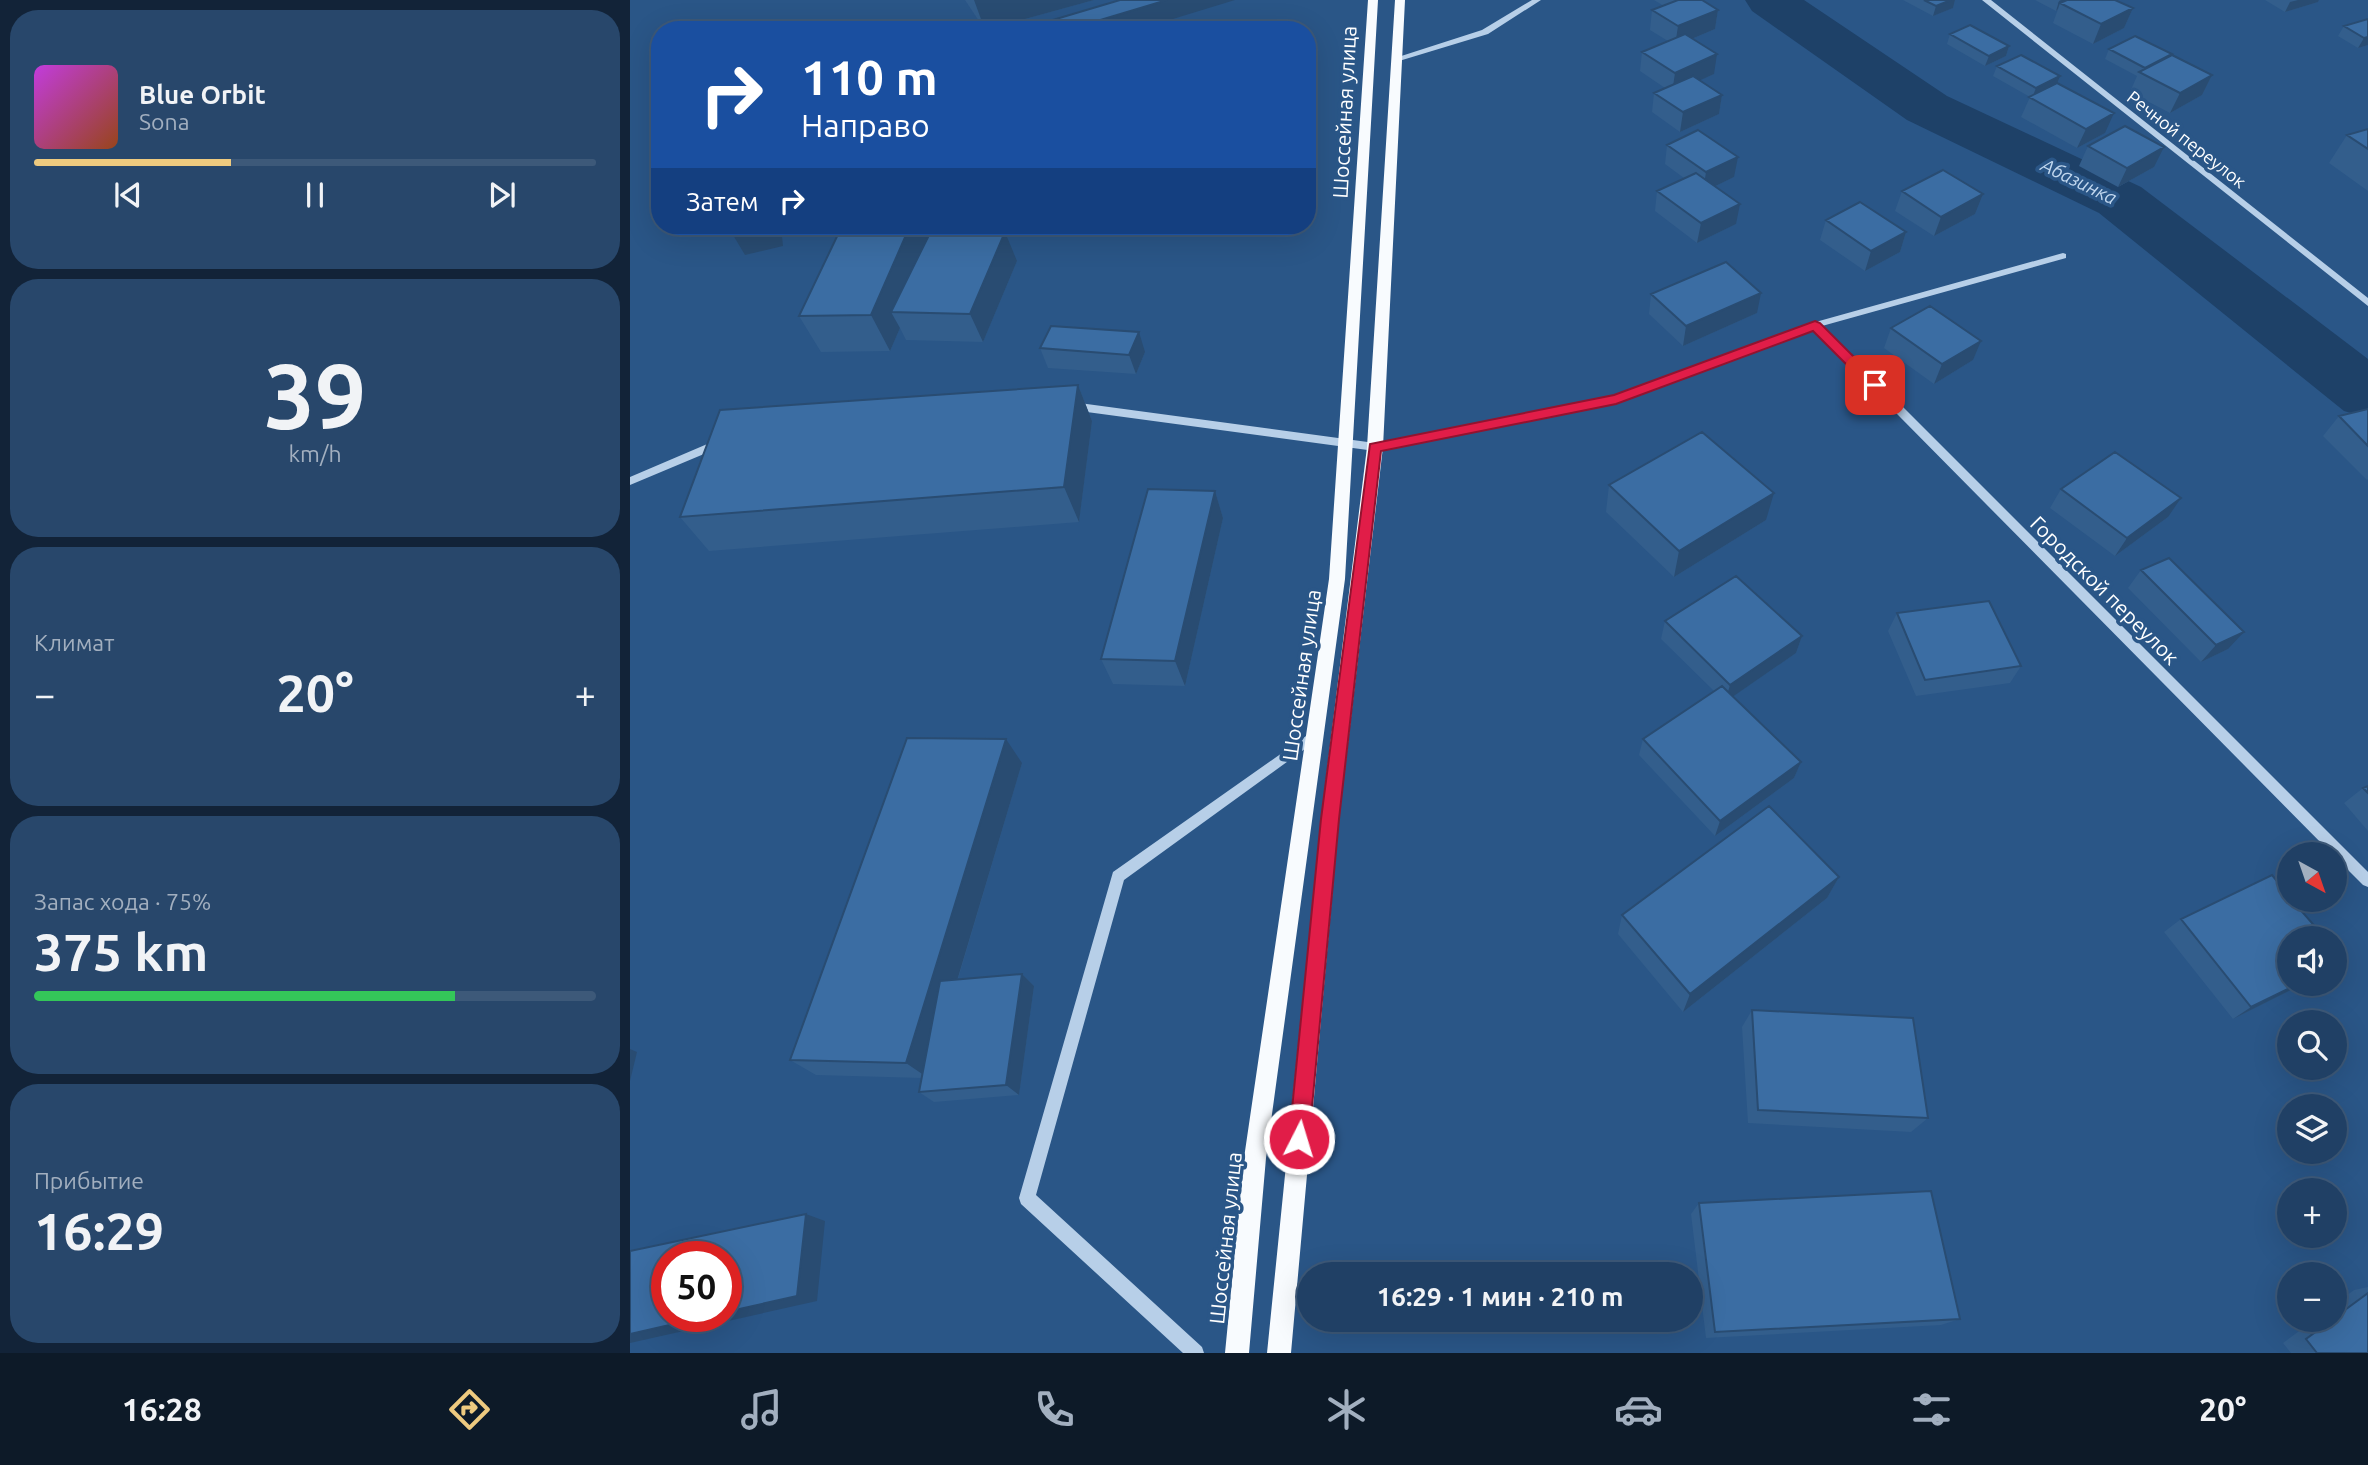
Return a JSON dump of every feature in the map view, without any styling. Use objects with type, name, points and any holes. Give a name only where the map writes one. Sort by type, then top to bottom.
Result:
[{"type":"main road","name":"Шоссейная улица","points":[[1237,1353],[1255,1158],[1337,579],[1373,0]]},
{"type":"main road","points":[[1279,1353],[1330,819],[1375,447],[1400,0]]},
{"type":"street","points":[[1396,59],[1485,32],[1537,0]]},
{"type":"street","name":"Речной переулок","points":[[1986,0],[2368,303]]},
{"type":"street","points":[[1059,404],[1375,447],[1616,400],[1815,326],[2063,256]]},
{"type":"street","name":"Городской переулок","points":[[1815,326],[2368,881]]},
{"type":"street","points":[[630,481],[726,440]]},
{"type":"street","points":[[1196,1353],[1027,1198],[1118,876],[1316,734]]},
{"type":"building","points":[[1120,0],[1167,0],[1097,21],[1049,21]]},
{"type":"building","points":[[1678,0],[1702,0],[1718,10],[1678,26],[1652,10]]},
{"type":"building","points":[[1924,0],[1951,0],[1936,6]]},
{"type":"building","points":[[2067,0],[2115,0],[2133,8],[2101,24],[2060,3]]},
{"type":"building","points":[[2368,19],[2368,37],[2364,38],[2344,26]]},
{"type":"building","points":[[1970,25],[2009,46],[1989,56],[1950,34]]},
{"type":"building","points":[[1685,34],[1717,54],[1675,73],[1642,52]]},
{"type":"building","points":[[2135,36],[2172,54],[2145,68],[2109,49]]},
{"type":"building","points":[[2021,55],[2060,76],[2036,88],[1997,66]]},
{"type":"building","points":[[2172,55],[2212,75],[2180,93],[2139,72]]},
{"type":"building","points":[[1693,76],[1722,95],[1683,112],[1654,93]]},
{"type":"building","points":[[2057,83],[2114,113],[2086,129],[2029,97]]},
{"type":"building","points":[[2125,126],[2164,147],[2127,168],[2088,146]]},
{"type":"building","points":[[2368,129],[2368,149],[2347,135]]},
{"type":"building","points":[[1698,130],[1738,157],[1706,172],[1667,145]]},
{"type":"building","points":[[1943,170],[1983,194],[1941,217],[1902,191]]},
{"type":"building","points":[[1696,173],[1740,204],[1701,223],[1657,191]]},
{"type":"building","points":[[1860,202],[1906,232],[1871,251],[1826,220]]},
{"type":"building","points":[[838,235],[906,235],[871,315],[799,316]]},
{"type":"building","points":[[929,235],[1004,235],[970,314],[891,312]]},
{"type":"building","points":[[1726,262],[1761,293],[1686,326],[1651,294]]},
{"type":"building","points":[[1930,306],[1981,341],[1942,364],[1891,328]]},
{"type":"building","points":[[1051,326],[1139,332],[1129,355],[1040,348]]},
{"type":"building","points":[[1078,385],[1064,487],[680,517],[720,410]]},
{"type":"building","points":[[2368,409],[2368,446],[2339,416]]},
{"type":"building","points":[[1702,432],[1774,493],[1679,551],[1609,485]]},
{"type":"building","points":[[2115,452],[2181,498],[2127,538],[2061,489]]},
{"type":"building","points":[[1148,489],[1215,491],[1175,661],[1101,659]]},
{"type":"building","points":[[2169,558],[2244,632],[2216,645],[2141,570]]},
{"type":"building","points":[[1736,576],[1802,636],[1730,685],[1665,621]]},
{"type":"building","points":[[1989,601],[2021,666],[1925,680],[1897,613]]},
{"type":"building","points":[[1722,686],[1801,762],[1720,821],[1643,739]]},
{"type":"building","points":[[907,738],[1006,739],[906,1063],[790,1060]]},
{"type":"building","points":[[1769,806],[1839,877],[1690,994],[1622,915]]},
{"type":"building","points":[[2272,875],[2277,881],[2277,912],[2302,912],[2315,926],[2277,926],[2277,994],[2251,1007],[2181,919]]},
{"type":"building","points":[[1022,974],[1006,1085],[919,1092],[940,981]]},
{"type":"building","points":[[1752,1010],[1913,1018],[1928,1118],[1758,1110]]},
{"type":"building","points":[[1931,1191],[1960,1319],[1715,1332],[1699,1203]]},
{"type":"building","points":[[806,1214],[797,1296],[742,1308],[742,1241],[678,1241]]},
{"type":"building","points":[[651,1247],[651,1329],[630,1334],[630,1251]]},
{"type":"building","points":[[2368,1293],[2368,1353],[2317,1353],[2306,1339],[2316,1332],[2347,1332],[2347,1308]]},
{"type":"waterway","name":"Абазинка","points":[[1770,0],[1927,108],[2120,200],[2368,394]]},
{"type":"route","points":[[1299,1139],[1330,819],[1375,447],[1616,400],[1815,326],[1875,385]]}]
